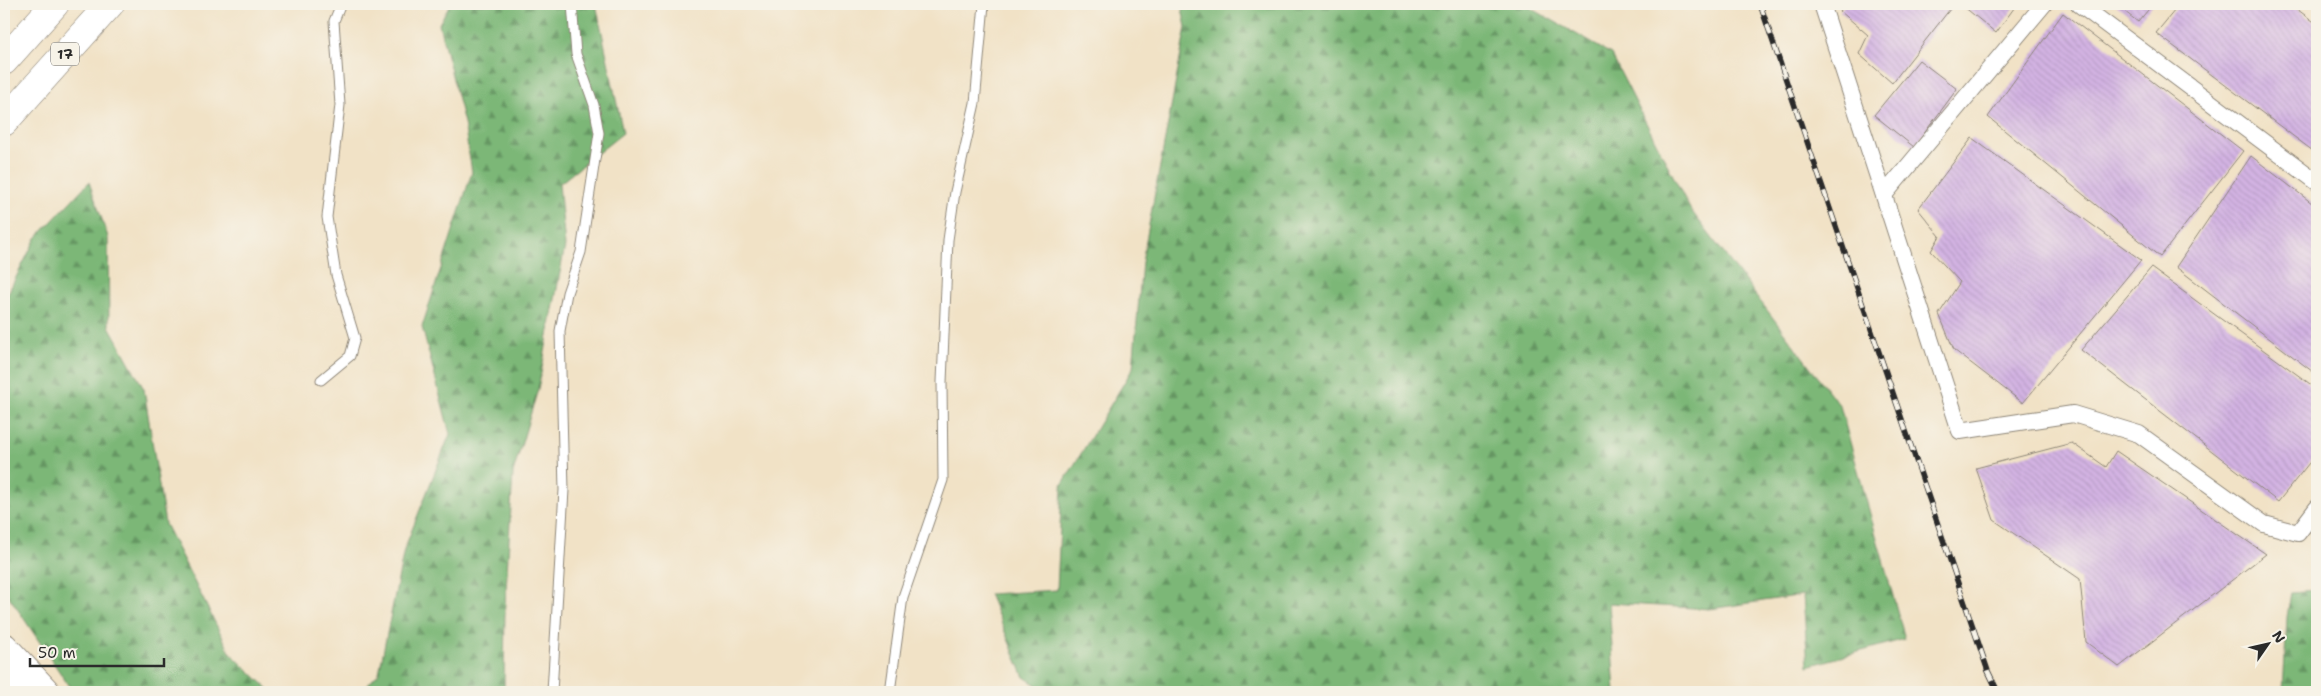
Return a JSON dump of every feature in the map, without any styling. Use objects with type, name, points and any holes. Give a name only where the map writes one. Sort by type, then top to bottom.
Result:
[{"type":"highway","points":[[4,61],[55,4]]},
{"type":"highway","name":"17","points":[[12,114],[110,4]]},
{"type":"main road","points":[[4,646],[47,692]]},
{"type":"main road","points":[[4,672],[22,692]]},
{"type":"street","points":[[1822,4],[1960,431],[2073,414],[2139,434],[2264,524],[2298,533],[2317,508]]},
{"type":"street","points":[[1884,196],[2044,4]]},
{"type":"street","points":[[2079,4],[2317,182]]},
{"type":"lane","points":[[321,380],[350,356],[355,338],[336,275],[327,217],[340,104],[334,21],[341,4]]},
{"type":"lane","points":[[552,692],[564,490],[560,331],[567,293],[581,252],[599,133],[594,105],[576,54],[572,4]]},
{"type":"lane","points":[[890,692],[903,597],[942,480],[942,382],[948,240],[954,192],[975,103],[984,4]]},
{"type":"green space","points":[[450,4],[596,4],[623,133],[559,184],[565,246],[538,389],[513,473],[505,606],[504,692],[361,692],[379,673],[404,550],[450,434],[422,327],[472,172],[464,123],[439,24]]},
{"type":"green space","points":[[1181,4],[1524,4],[1611,54],[1690,209],[1840,406],[1905,639],[1808,666],[1803,595],[1710,609],[1609,603],[1615,692],[1047,692],[1024,677],[989,594],[1057,590],[1062,485],[1133,368],[1142,262],[1186,27]]},
{"type":"green space","points":[[89,182],[108,237],[109,326],[144,389],[165,524],[231,654],[272,692],[73,692],[4,589],[4,301],[36,238]]},
{"type":"green space","points":[[2317,590],[2317,692],[2283,692],[2287,617],[2291,592]]},
{"type":"building","points":[[1845,4],[1954,4],[1892,83],[1859,54],[1868,35],[1840,11]]},
{"type":"building","points":[[1964,4],[2017,4],[1996,33],[1963,6]]},
{"type":"building","points":[[2115,4],[2153,4],[2138,22]]},
{"type":"building","points":[[2180,4],[2290,4],[2317,24],[2317,154],[2156,33]]},
{"type":"building","points":[[2063,13],[2243,151],[2160,257],[1988,117]]},
{"type":"building","points":[[1919,60],[1957,89],[1914,147],[1874,115]]},
{"type":"building","points":[[1972,138],[2141,260],[2023,403],[1954,350],[1939,314],[1960,282],[1931,251],[1940,236],[1918,209]]},
{"type":"building","points":[[2251,156],[2317,207],[2317,375],[2176,267]]},
{"type":"building","points":[[2151,268],[2317,389],[2317,453],[2278,502],[2081,350]]},
{"type":"building","points":[[2072,443],[2106,467],[2116,451],[2266,554],[2119,667],[2086,642],[2080,579],[1994,520],[1976,468]]},
{"type":"railway","points":[[1760,4],[1988,671],[1998,692]]}]
